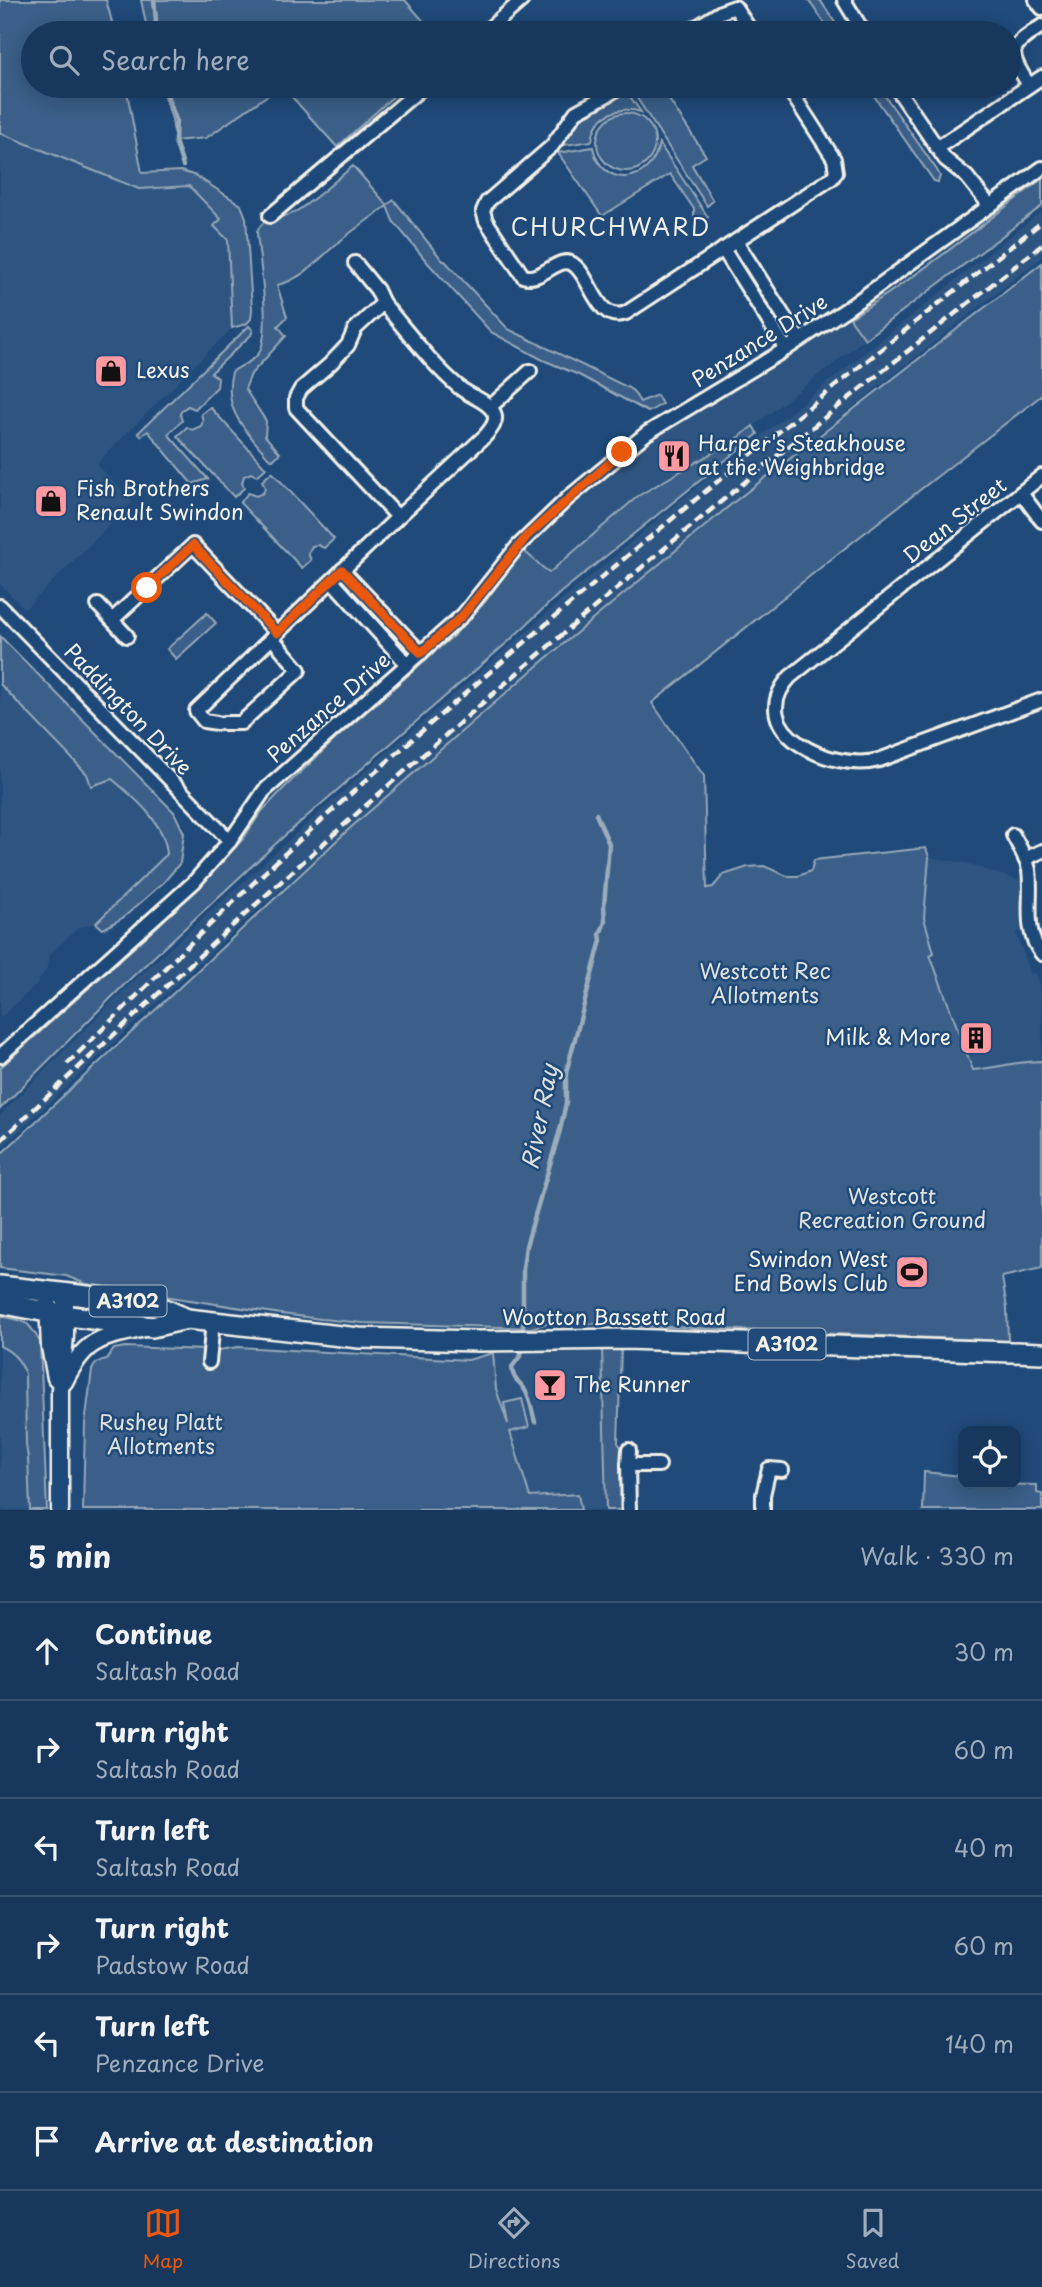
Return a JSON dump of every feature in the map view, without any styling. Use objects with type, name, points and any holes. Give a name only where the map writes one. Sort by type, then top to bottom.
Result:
[{"type":"main road","name":"Wootton Bassett Road","points":[[0,1286],[140,1302],[160,1307],[187,1319],[359,1338],[619,1338],[1042,1353]]},
{"type":"main road","points":[[57,1292],[57,1314],[50,1347],[60,1390],[60,1510]]},
{"type":"main road","name":"Wootton Bassett Road","points":[[0,1303],[152,1327],[187,1319]]},
{"type":"main road","points":[[60,1390],[75,1361],[89,1345],[112,1336],[152,1327]]},
{"type":"street","points":[[498,21],[522,0]]},
{"type":"street","points":[[1036,0],[1042,9]]},
{"type":"street","points":[[846,1],[857,21]]},
{"type":"street","points":[[706,21],[739,4],[747,21]]},
{"type":"street","points":[[1021,39],[1042,26]]},
{"type":"street","points":[[1021,73],[1029,85]]},
{"type":"street","points":[[1021,90],[1042,77]]},
{"type":"street","points":[[270,216],[410,98]]},
{"type":"street","points":[[602,98],[576,112],[552,146],[487,202],[483,211],[486,221],[523,276],[536,277],[562,262],[569,262],[583,275],[606,312],[613,316],[626,313],[832,178],[836,172],[834,159],[795,98]]},
{"type":"street","points":[[903,98],[949,163],[967,177],[990,206]]},
{"type":"street","points":[[937,148],[1010,98]]},
{"type":"street","name":"Penzance Drive","points":[[0,1056],[183,893],[230,841],[273,782],[463,615],[527,536],[622,452],[657,427],[848,308],[1042,168]]},
{"type":"street","points":[[736,241],[799,340]]},
{"type":"street","points":[[723,249],[786,349]]},
{"type":"street","points":[[112,620],[193,545],[275,636],[299,670],[241,723],[204,721],[196,711],[275,636],[332,581],[342,570],[492,428],[495,420],[490,407],[459,387],[383,303],[377,289],[355,263]]},
{"type":"street","points":[[383,303],[355,329],[348,345],[330,365],[302,389],[296,398],[296,408],[398,517]]},
{"type":"street","points":[[490,407],[530,371]]},
{"type":"street","name":"Dean Street","points":[[1042,476],[807,663],[783,685],[776,701],[778,718],[787,733],[805,748],[835,761],[849,763],[869,762],[1042,700]]},
{"type":"street","points":[[1021,494],[1042,521]]},
{"type":"street","points":[[342,570],[421,653]]},
{"type":"street","points":[[332,581],[408,665]]},
{"type":"street","points":[[97,605],[127,636]]},
{"type":"street","name":"Paddington Drive","points":[[0,606],[230,841]]},
{"type":"street","points":[[1013,835],[1029,871],[1030,932],[1034,944],[1042,954]]},
{"type":"street","points":[[1025,859],[1042,851]]},
{"type":"street","points":[[209,1363],[213,1322]]},
{"type":"street","points":[[629,1450],[629,1510]]},
{"type":"street","points":[[628,1465],[659,1465]]},
{"type":"street","points":[[762,1510],[769,1469],[782,1470]]},
{"type":"shaded area","points":[[0,133],[139,189],[189,186],[221,219],[228,240],[231,278],[232,328],[98,462],[98,466],[133,502],[25,609],[0,584]]},
{"type":"shaded area","points":[[1042,211],[1042,257],[812,439],[544,660],[248,918],[0,1149],[0,1115],[125,989],[354,781],[676,504]]},
{"type":"shaded area","points":[[850,318],[865,339],[738,438],[638,496],[548,574],[523,550],[538,534],[641,447]]},
{"type":"shaded area","points":[[0,684],[87,774],[91,786],[112,779],[124,789],[158,825],[166,839],[167,853],[96,923],[79,927],[49,955],[47,968],[35,986],[0,1018]]},
{"type":"shaded area","points":[[929,857],[965,863],[1020,881],[1020,932],[1016,933],[1031,974],[1035,973],[1042,993],[1042,1061],[974,1070],[930,955],[934,953],[924,918]]},
{"type":"shaded area","points":[[0,1346],[16,1357],[25,1374],[30,1510],[0,1510]]},
{"type":"shaded area","points":[[602,1346],[606,1510],[581,1510],[578,1494],[530,1497],[496,1389],[493,1353]]},
{"type":"green space","points":[[0,0],[106,0],[112,21],[21,21],[21,98],[128,98],[142,173],[181,171],[196,176],[241,205],[246,218],[251,319],[246,324],[232,328],[228,240],[214,226],[221,219],[189,186],[139,189],[0,133]]},
{"type":"green space","points":[[141,0],[405,0],[423,21],[145,21]]},
{"type":"green space","points":[[808,0],[820,0],[834,21],[823,21]]},
{"type":"green space","points":[[165,98],[264,98],[206,138],[175,141]]},
{"type":"green space","points":[[293,98],[392,98],[337,147]]},
{"type":"green space","points":[[613,98],[631,98],[641,112],[624,110],[609,114],[597,125],[592,141],[558,146],[575,118]]},
{"type":"green space","points":[[637,98],[668,98],[706,156],[692,165],[713,201],[707,206]]},
{"type":"green space","points":[[875,98],[886,98],[937,170],[940,176],[938,182],[934,181]]},
{"type":"green space","points":[[626,113],[642,118],[650,126],[655,142],[650,158],[642,166],[626,171],[610,166],[602,158],[597,142],[602,126],[610,118]]},
{"type":"green space","points":[[659,143],[708,217],[705,220],[694,218],[694,209],[670,174],[602,216],[558,153],[593,147],[598,161],[606,170],[616,176],[626,177],[647,168]]},
{"type":"green space","points":[[353,166],[387,205],[394,200],[443,261],[508,329],[627,387],[640,402],[657,395],[662,404],[648,412],[491,332],[393,221],[387,206],[303,273],[277,285],[287,317],[278,326],[286,336],[251,374],[245,389],[266,421],[265,436],[280,453],[273,460],[268,457],[244,429],[230,398],[232,372],[256,356],[263,343],[265,312],[257,232],[268,220],[301,208]]},
{"type":"green space","points":[[1042,179],[1042,206],[865,339],[850,318],[924,269]]},
{"type":"green space","points":[[743,261],[787,329],[783,331],[739,264]]},
{"type":"green space","points":[[1042,263],[1042,395],[652,703],[704,776],[707,888],[713,887],[723,875],[748,867],[764,866],[787,876],[798,876],[811,871],[814,860],[926,848],[929,857],[924,918],[934,953],[930,955],[973,1070],[1042,1061],[1042,1268],[1002,1277],[1008,1341],[550,1322],[532,1328],[363,1323],[281,1314],[86,1284],[66,1276],[0,1268],[0,1155],[348,830],[544,660],[734,502]]},
{"type":"green space","points":[[249,326],[253,330],[251,335],[211,373],[218,378],[217,387],[195,409],[188,406],[182,410],[182,421],[168,434],[208,479],[192,484],[148,431],[141,436],[138,433]]},
{"type":"green space","points":[[210,407],[266,468],[257,476],[251,473],[244,476],[244,488],[234,497],[177,436],[187,427],[192,430],[201,426],[201,414]]},
{"type":"green space","points":[[753,426],[758,434],[560,593],[509,641],[282,838],[131,978],[0,1109],[0,1068],[159,925],[242,840],[262,811],[286,786],[454,635],[485,602],[523,550],[549,573],[638,496],[738,438]]},
{"type":"green space","points":[[272,472],[334,539],[324,548],[312,546],[308,553],[311,560],[302,568],[240,503],[248,493],[256,496],[263,493],[265,488],[262,481]]},
{"type":"green space","points":[[353,591],[403,642],[403,647],[399,646],[351,594]]},
{"type":"green space","points":[[207,613],[216,623],[176,659],[167,649]]},
{"type":"green space","points":[[0,636],[174,812],[184,833],[180,863],[164,882],[124,917],[103,929],[96,923],[167,854],[165,843],[155,822],[139,803],[112,779],[91,786],[87,774],[0,684]]},
{"type":"green space","points":[[0,1316],[25,1322],[40,1342],[47,1510],[30,1510],[25,1374],[16,1357],[0,1346]]},
{"type":"green space","points":[[602,1346],[621,1349],[618,1443],[622,1448],[620,1510],[606,1510]]},
{"type":"green space","name":"Rushey Platt Allotments","points":[[125,1347],[206,1350],[214,1353],[238,1347],[468,1360],[493,1353],[496,1389],[508,1424],[504,1403],[522,1399],[529,1427],[510,1432],[530,1497],[578,1494],[581,1510],[83,1510],[85,1424],[92,1370],[98,1362],[107,1359],[114,1349]]},
{"type":"green space","points":[[924,1472],[958,1476],[958,1489],[1021,1489],[1021,1485],[1037,1485],[1037,1493],[1042,1494],[1042,1510],[923,1510]]},
{"type":"waterway","name":"River Ray","points":[[154,0],[156,21]]},
{"type":"waterway","name":"River Ray","points":[[168,98],[176,120],[175,141],[183,166]]},
{"type":"waterway","name":"River Ray","points":[[523,1337],[523,1268],[526,1246],[560,1130],[566,1103],[566,1073],[605,922],[609,844],[596,814]]},
{"type":"waterway","name":"River Ray","points":[[522,1345],[521,1355],[512,1367],[516,1379],[528,1395],[535,1422]]},
{"type":"railway","points":[[67,1064],[291,848],[411,740],[589,588],[769,440],[1042,222]]},
{"type":"railway","points":[[0,1141],[147,1004],[444,736],[762,468],[1042,245]]},
{"type":"place","name":"Lexus","points":[[111,371]]},
{"type":"place","name":"Harper's Steakhouse at the Weighbridge","points":[[674,456]]},
{"type":"place","name":"Fish Brothers Renault Swindon","points":[[51,501]]},
{"type":"place","name":"Milk & More","points":[[976,1038]]},
{"type":"place","name":"Swindon West End Bowls Club","points":[[912,1272]]},
{"type":"place","name":"The Runner","points":[[550,1385]]},
{"type":"district","name":"CHURCHWARD","points":[[611,228]]},
{"type":"route","points":[[147,588],[193,545],[277,633],[342,570],[421,653],[463,615],[527,536],[622,452]]},
{"type":"park label","name":"Westcott Rec Allotments","points":[[765,984]]},
{"type":"park label","name":"Westcott Recreation Ground","points":[[892,1209]]}]
